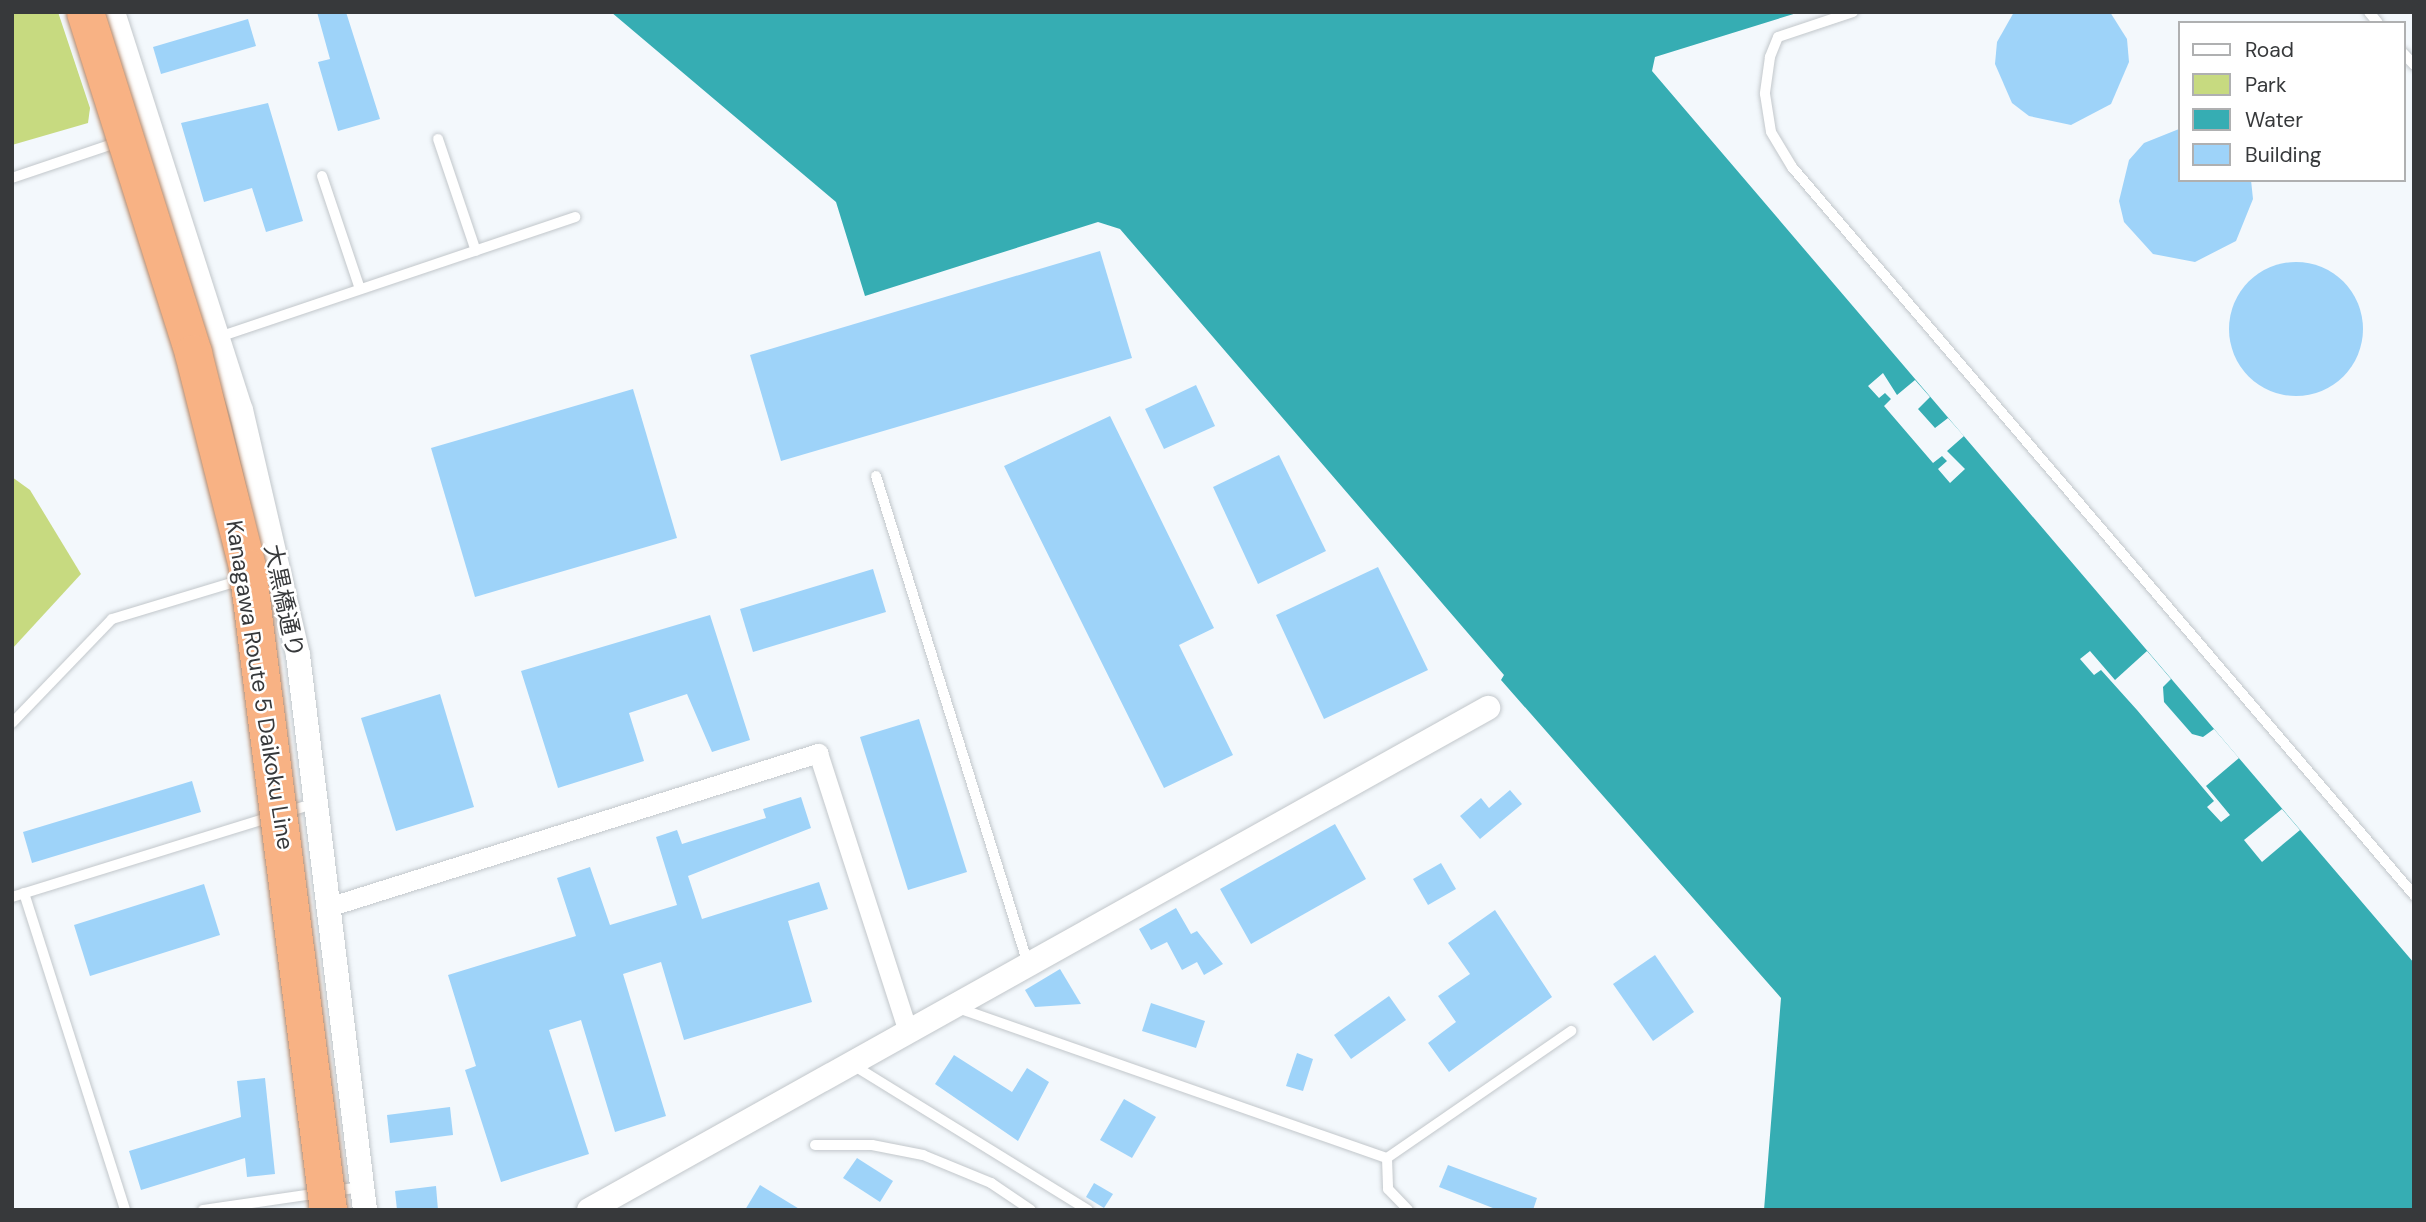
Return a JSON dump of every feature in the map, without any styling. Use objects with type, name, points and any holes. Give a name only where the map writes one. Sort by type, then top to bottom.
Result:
[{"type":"highway","name":"Kanagawa Route 5 Daikoku Line","points":[[77,12],[184,356],[238,569],[331,1205]]},
{"type":"highway","name":"Kanagawa Route 5 Daikoku Line","points":[[85,12],[193,353],[247,567],[331,1205]]},
{"type":"street","name":"大黒橋通り","points":[[92,12],[219,337],[268,573],[287,812],[331,1205]]},
{"type":"street","name":"大黒橋通り","points":[[113,12],[141,136],[268,573],[298,655],[313,804],[363,1198]]},
{"type":"street","points":[[603,1207],[1028,964],[1488,708]]},
{"type":"street","points":[[328,906],[818,753],[908,1032]]},
{"type":"lane","points":[[1853,12],[1778,37],[1770,57],[1765,94],[1771,132],[1792,167],[2414,895]]},
{"type":"lane","points":[[14,175],[141,136]]},
{"type":"lane","points":[[438,139],[476,251]]},
{"type":"lane","points":[[322,176],[360,289]]},
{"type":"lane","points":[[219,337],[575,217]]},
{"type":"lane","points":[[876,476],[1028,964]]},
{"type":"lane","points":[[12,723],[112,619],[137,606],[268,573]]},
{"type":"lane","points":[[12,897],[313,804]]},
{"type":"lane","points":[[24,893],[125,1210]]},
{"type":"lane","points":[[954,1006],[1387,1158]]},
{"type":"lane","points":[[1387,1158],[1571,1031]]},
{"type":"lane","points":[[852,1065],[1088,1210]]},
{"type":"lane","points":[[815,1146],[872,1145],[923,1155],[990,1183],[1031,1210]]},
{"type":"lane","points":[[1387,1158],[1388,1189],[1408,1210]]},
{"type":"lane","points":[[203,1210],[331,1205],[363,1198]]},
{"type":"green space","points":[[12,12],[58,12],[90,108],[88,123],[12,145]]},
{"type":"green space","points":[[12,477],[30,490],[81,574],[12,649]]},
{"type":"water","points":[[611,12],[1800,12],[1655,57],[1652,71],[2414,963],[2414,1210],[1764,1210],[1781,998],[1501,680],[1504,675],[1120,229],[1098,222],[865,296],[836,202]]},
{"type":"pier","points":[[1883,373],[1897,395],[1915,380],[1930,397],[1918,409],[1935,428],[1948,418],[1964,436],[1947,451],[1965,469],[1950,483],[1938,469],[1947,461],[1942,456],[1933,463],[1884,406],[1891,399],[1885,393],[1879,398],[1868,386]]},
{"type":"pier","points":[[2090,651],[2115,680],[2147,651],[2171,679],[2163,687],[2164,702],[2192,734],[2203,737],[2214,729],[2239,758],[2206,786],[2230,815],[2221,822],[2207,807],[2214,801],[2137,710],[2101,670],[2094,675],[2080,659]]},
{"type":"pier","points":[[2282,809],[2300,830],[2262,862],[2244,840]]},
{"type":"building","points":[[317,12],[346,12],[380,119],[338,131],[318,62],[330,59]]},
{"type":"building","points":[[2014,12],[2110,12],[2127,39],[2129,62],[2111,104],[2071,125],[2029,116],[2012,103],[1995,64],[1997,42]]},
{"type":"building","points":[[248,19],[256,46],[161,74],[153,47]]},
{"type":"building","points":[[268,103],[303,221],[266,232],[252,188],[204,202],[181,123]]},
{"type":"building","points":[[2178,129],[2178,182],[2251,182],[2253,199],[2236,241],[2195,262],[2153,254],[2124,222],[2119,201],[2129,160],[2144,143]]},
{"type":"building","points":[[1100,251],[1132,358],[781,461],[750,355]]},
{"type":"building","points":[[2296,262],[2321,267],[2343,282],[2358,304],[2363,329],[2358,354],[2343,376],[2321,391],[2296,396],[2271,391],[2249,376],[2234,354],[2229,329],[2234,304],[2249,282],[2271,267]]},
{"type":"building","points":[[1196,385],[1215,426],[1164,449],[1145,409]]},
{"type":"building","points":[[633,389],[677,538],[475,597],[431,448]]},
{"type":"building","points":[[1110,416],[1214,628],[1179,645],[1233,755],[1164,788],[1004,466]]},
{"type":"building","points":[[1279,455],[1326,551],[1258,584],[1213,487]]},
{"type":"building","points":[[1378,567],[1428,670],[1324,719],[1276,615]]},
{"type":"building","points":[[873,569],[886,612],[753,652],[740,609]]},
{"type":"building","points":[[710,615],[750,740],[712,752],[687,694],[629,713],[644,761],[558,788],[521,671]]},
{"type":"building","points":[[440,694],[474,807],[396,831],[361,718]]},
{"type":"building","points":[[919,719],[967,872],[908,890],[860,737]]},
{"type":"building","points":[[192,781],[201,812],[32,863],[23,832]]},
{"type":"building","points":[[1510,790],[1522,804],[1480,839],[1460,816],[1481,798],[1489,808]]},
{"type":"building","points":[[801,797],[811,828],[688,876],[702,919],[819,882],[828,909],[788,921],[812,1002],[684,1040],[661,962],[623,974],[666,1116],[615,1132],[581,1020],[549,1030],[589,1154],[501,1182],[465,1070],[476,1066],[448,975],[576,936],[557,878],[590,867],[610,925],[677,905],[656,837],[677,830],[682,844],[766,818],[763,809]]},
{"type":"building","points":[[1335,824],[1366,879],[1251,944],[1220,889]]},
{"type":"building","points":[[1441,863],[1456,889],[1428,905],[1413,879]]},
{"type":"building","points":[[204,884],[220,935],[90,976],[74,925]]},
{"type":"building","points":[[1176,908],[1191,934],[1197,931],[1223,964],[1204,975],[1197,962],[1182,970],[1167,942],[1151,950],[1139,929]]},
{"type":"building","points":[[1495,910],[1552,997],[1449,1072],[1428,1043],[1456,1022],[1438,996],[1470,974],[1448,943]]},
{"type":"building","points":[[1655,955],[1694,1012],[1653,1041],[1613,984]]},
{"type":"building","points":[[1060,969],[1081,1004],[1035,1007],[1025,990]]},
{"type":"building","points":[[1389,996],[1406,1020],[1351,1059],[1334,1035]]},
{"type":"building","points":[[1151,1003],[1205,1021],[1196,1048],[1142,1031]]},
{"type":"building","points":[[1297,1053],[1313,1059],[1303,1091],[1286,1086]]},
{"type":"building","points":[[954,1055],[1012,1092],[1027,1068],[1049,1082],[1018,1141],[935,1084]]},
{"type":"building","points":[[265,1078],[275,1174],[247,1177],[245,1158],[141,1190],[129,1151],[241,1117],[237,1081]]},
{"type":"building","points":[[1124,1099],[1156,1117],[1132,1158],[1100,1140]]},
{"type":"building","points":[[450,1107],[453,1135],[390,1143],[387,1115]]},
{"type":"building","points":[[857,1158],[893,1181],[880,1202],[843,1178]]},
{"type":"building","points":[[1448,1165],[1537,1198],[1533,1210],[1498,1210],[1439,1187]]},
{"type":"building","points":[[1094,1183],[1113,1194],[1104,1208],[1086,1197]]},
{"type":"building","points":[[760,1185],[801,1210],[745,1210]]},
{"type":"building","points":[[436,1186],[438,1210],[397,1210],[395,1191]]}]
